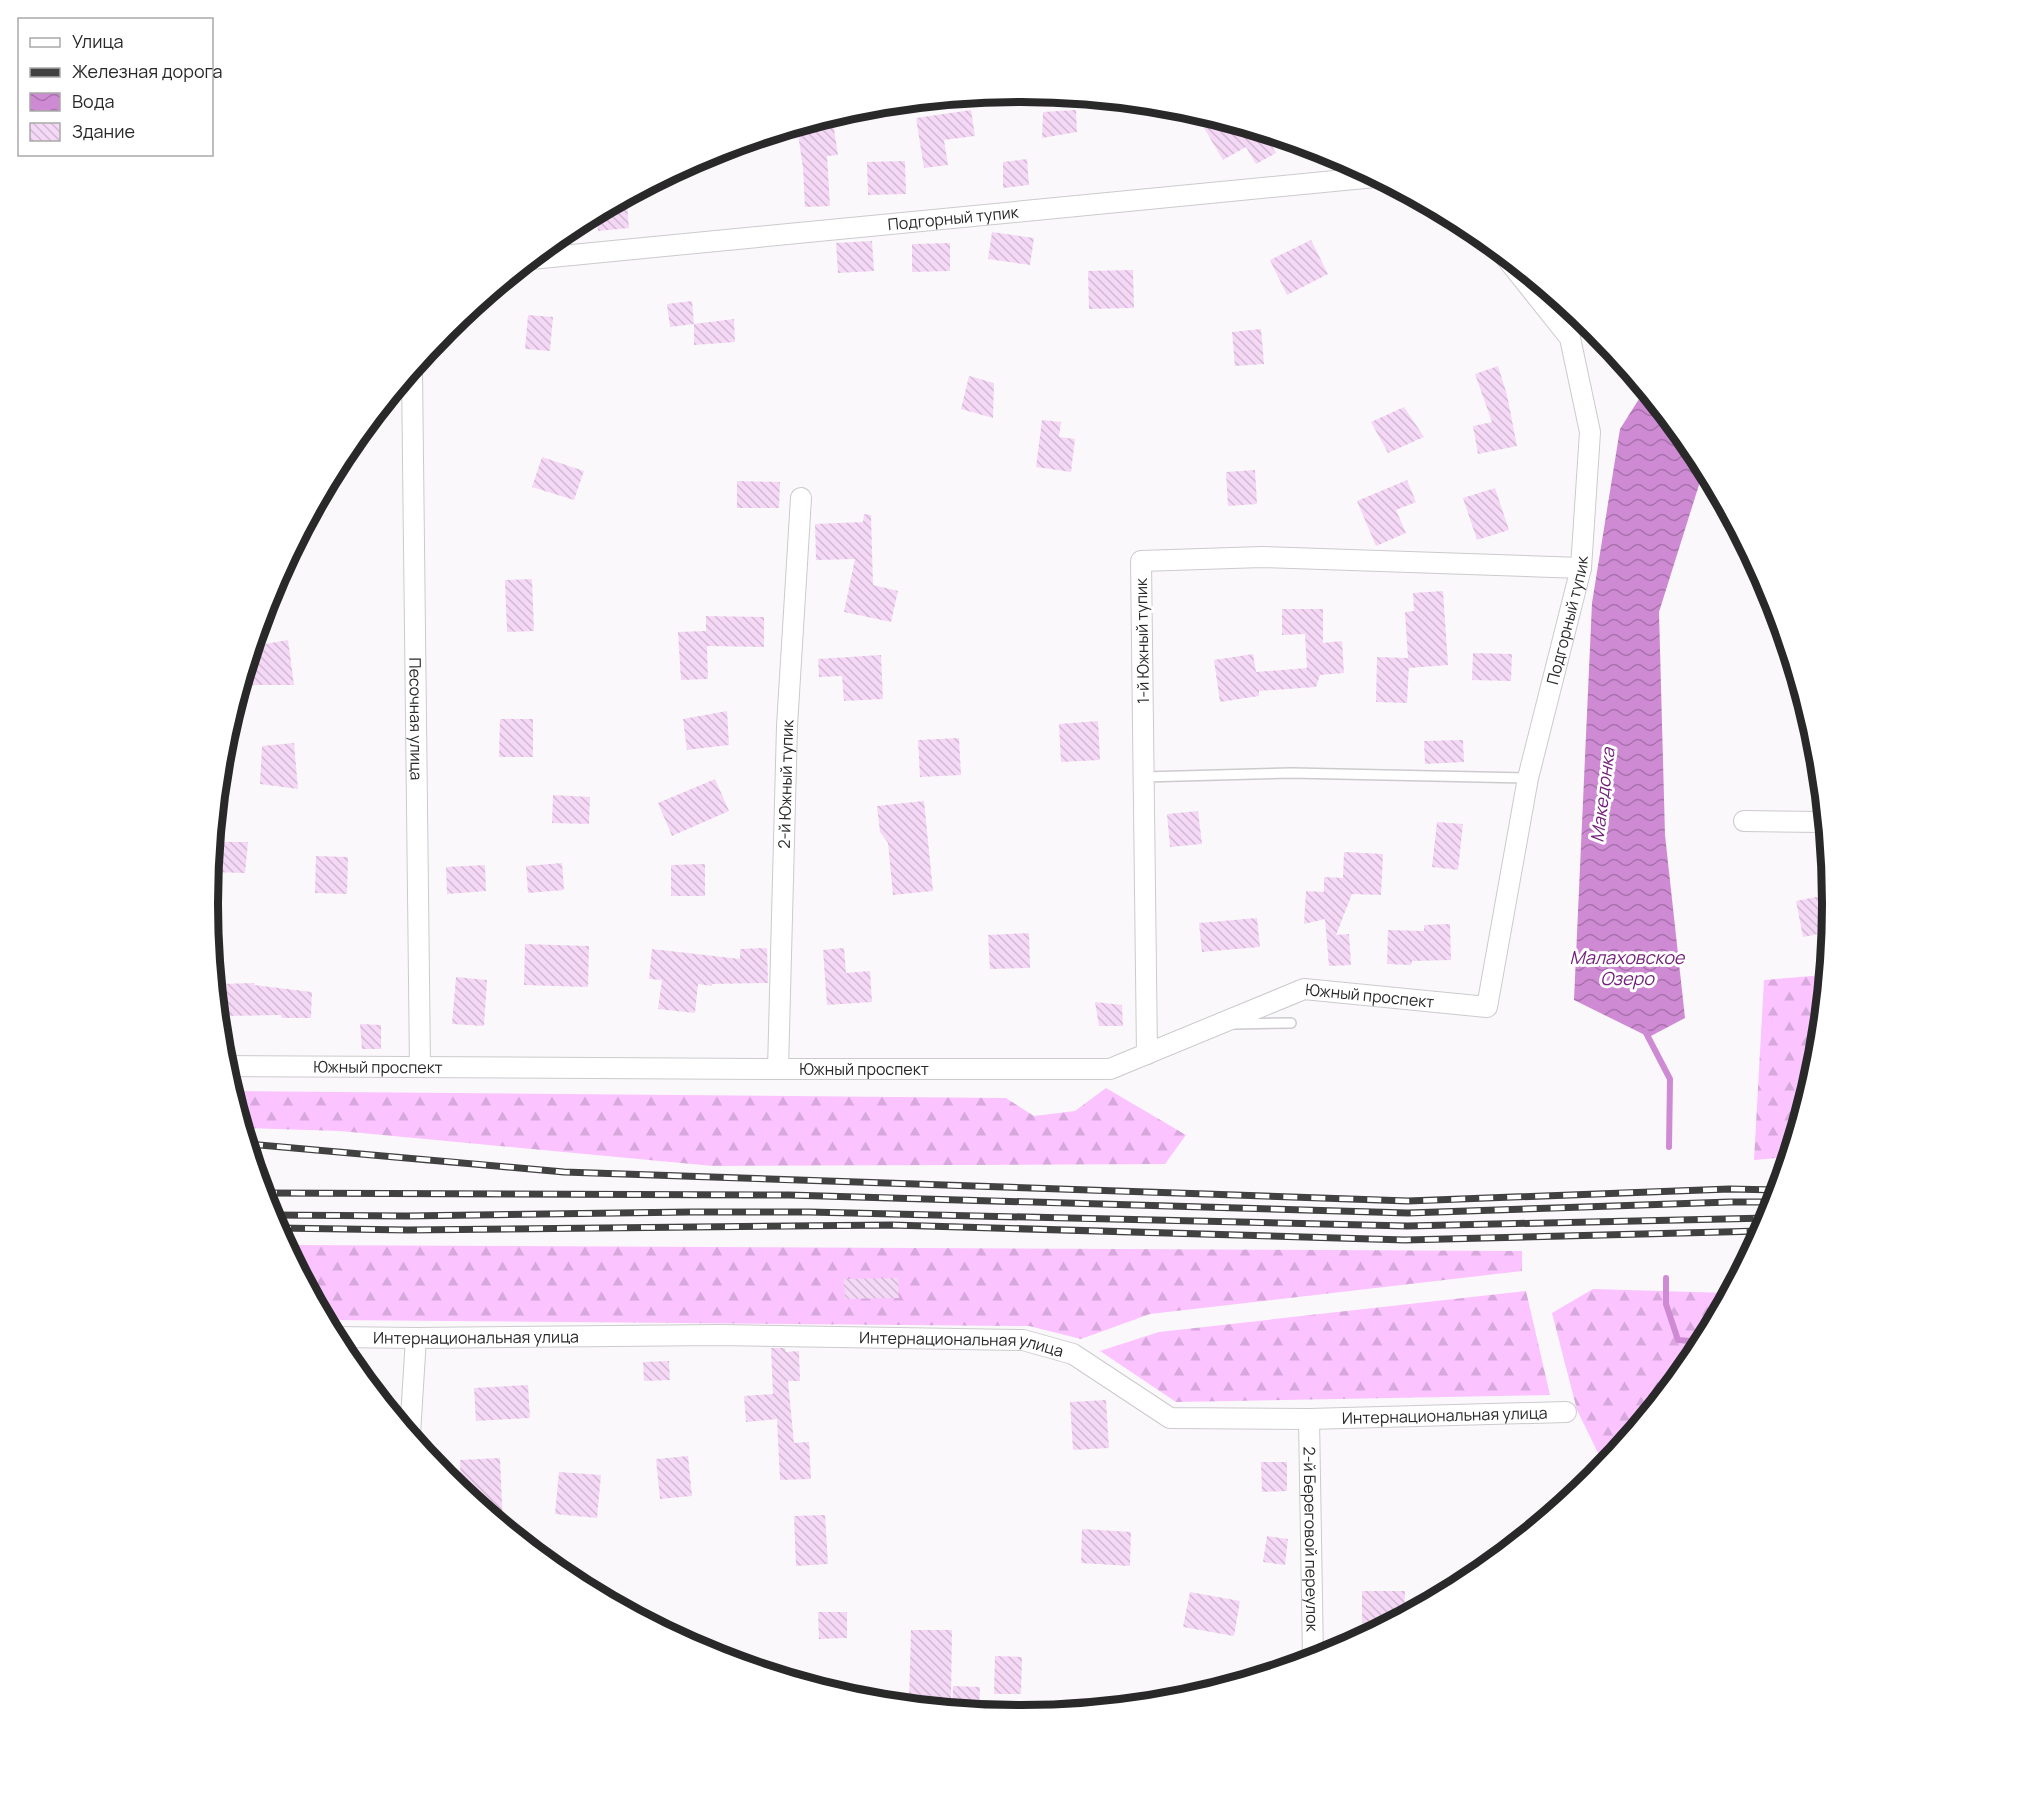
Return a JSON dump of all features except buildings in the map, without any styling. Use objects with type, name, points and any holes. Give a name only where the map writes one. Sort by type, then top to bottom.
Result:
[{"type":"street","name":"Подгорный тупик","points":[[547,257],[1360,178]]},
{"type":"street","name":"Подгорный тупик","points":[[1487,1006],[1528,777],[1581,568],[1590,432],[1570,338],[1526,283]]},
{"type":"street","name":"Песочная улица","points":[[412,381],[420,1067]]},
{"type":"street","name":"2-й Южный тупик","points":[[778,1069],[787,726],[801,498]]},
{"type":"street","name":"1-й Южный тупик","points":[[1147,1054],[1142,561],[1262,557],[1581,568]]},
{"type":"street","points":[[1744,821],[1817,822]]},
{"type":"street","name":"Южный проспект","points":[[235,1066],[1110,1069],[1304,988],[1487,1006]]},
{"type":"street","name":"Интернациональная улица","points":[[347,1337],[718,1335],[1023,1340],[1073,1354],[1170,1418],[1309,1419],[1566,1412]]},
{"type":"street","points":[[411,1424],[416,1338]]},
{"type":"street","name":"2-й Береговой переулок","points":[[1309,1419],[1312,1650]]},
{"type":"lane","points":[[1144,777],[1292,773],[1528,777]]},
{"type":"lane","points":[[1219,1024],[1291,1023]]},
{"type":"green space","points":[[1818,976],[1806,1060],[1780,1158],[1754,1160],[1764,980]]},
{"type":"green space","points":[[1106,1088],[1186,1135],[1165,1164],[713,1166],[340,1131],[251,1128],[241,1091],[1006,1098],[1034,1116],[1075,1111]]},
{"type":"green space","points":[[295,1245],[1522,1251],[1522,1271],[1150,1314],[1081,1339],[1029,1326],[336,1320]]},
{"type":"green space","points":[[1593,1289],[1720,1293],[1686,1349],[1656,1391],[1600,1456],[1577,1410],[1552,1313]]},
{"type":"green space","points":[[1526,1291],[1550,1395],[1176,1402],[1100,1351],[1159,1332]]},
{"type":"water","name":"Малаховское Озеро","points":[[1640,397],[1700,481],[1659,612],[1665,835],[1685,1018],[1649,1037],[1574,1000],[1592,603],[1620,429]]},
{"type":"waterway","name":"Македонка","points":[[1645,1031],[1670,1079],[1669,1147]]},
{"type":"waterway","name":"Македонка","points":[[1666,1278],[1666,1304],[1678,1340],[1691,1341]]},
{"type":"railway","points":[[256,1145],[564,1172],[1408,1201],[1729,1189],[1768,1190]]},
{"type":"railway","points":[[273,1193],[789,1195],[1408,1213],[1763,1202]]},
{"type":"railway","points":[[282,1215],[809,1212],[1407,1226],[1756,1218]]},
{"type":"railway","points":[[288,1228],[408,1230],[892,1225],[1405,1240],[1751,1231]]}]
